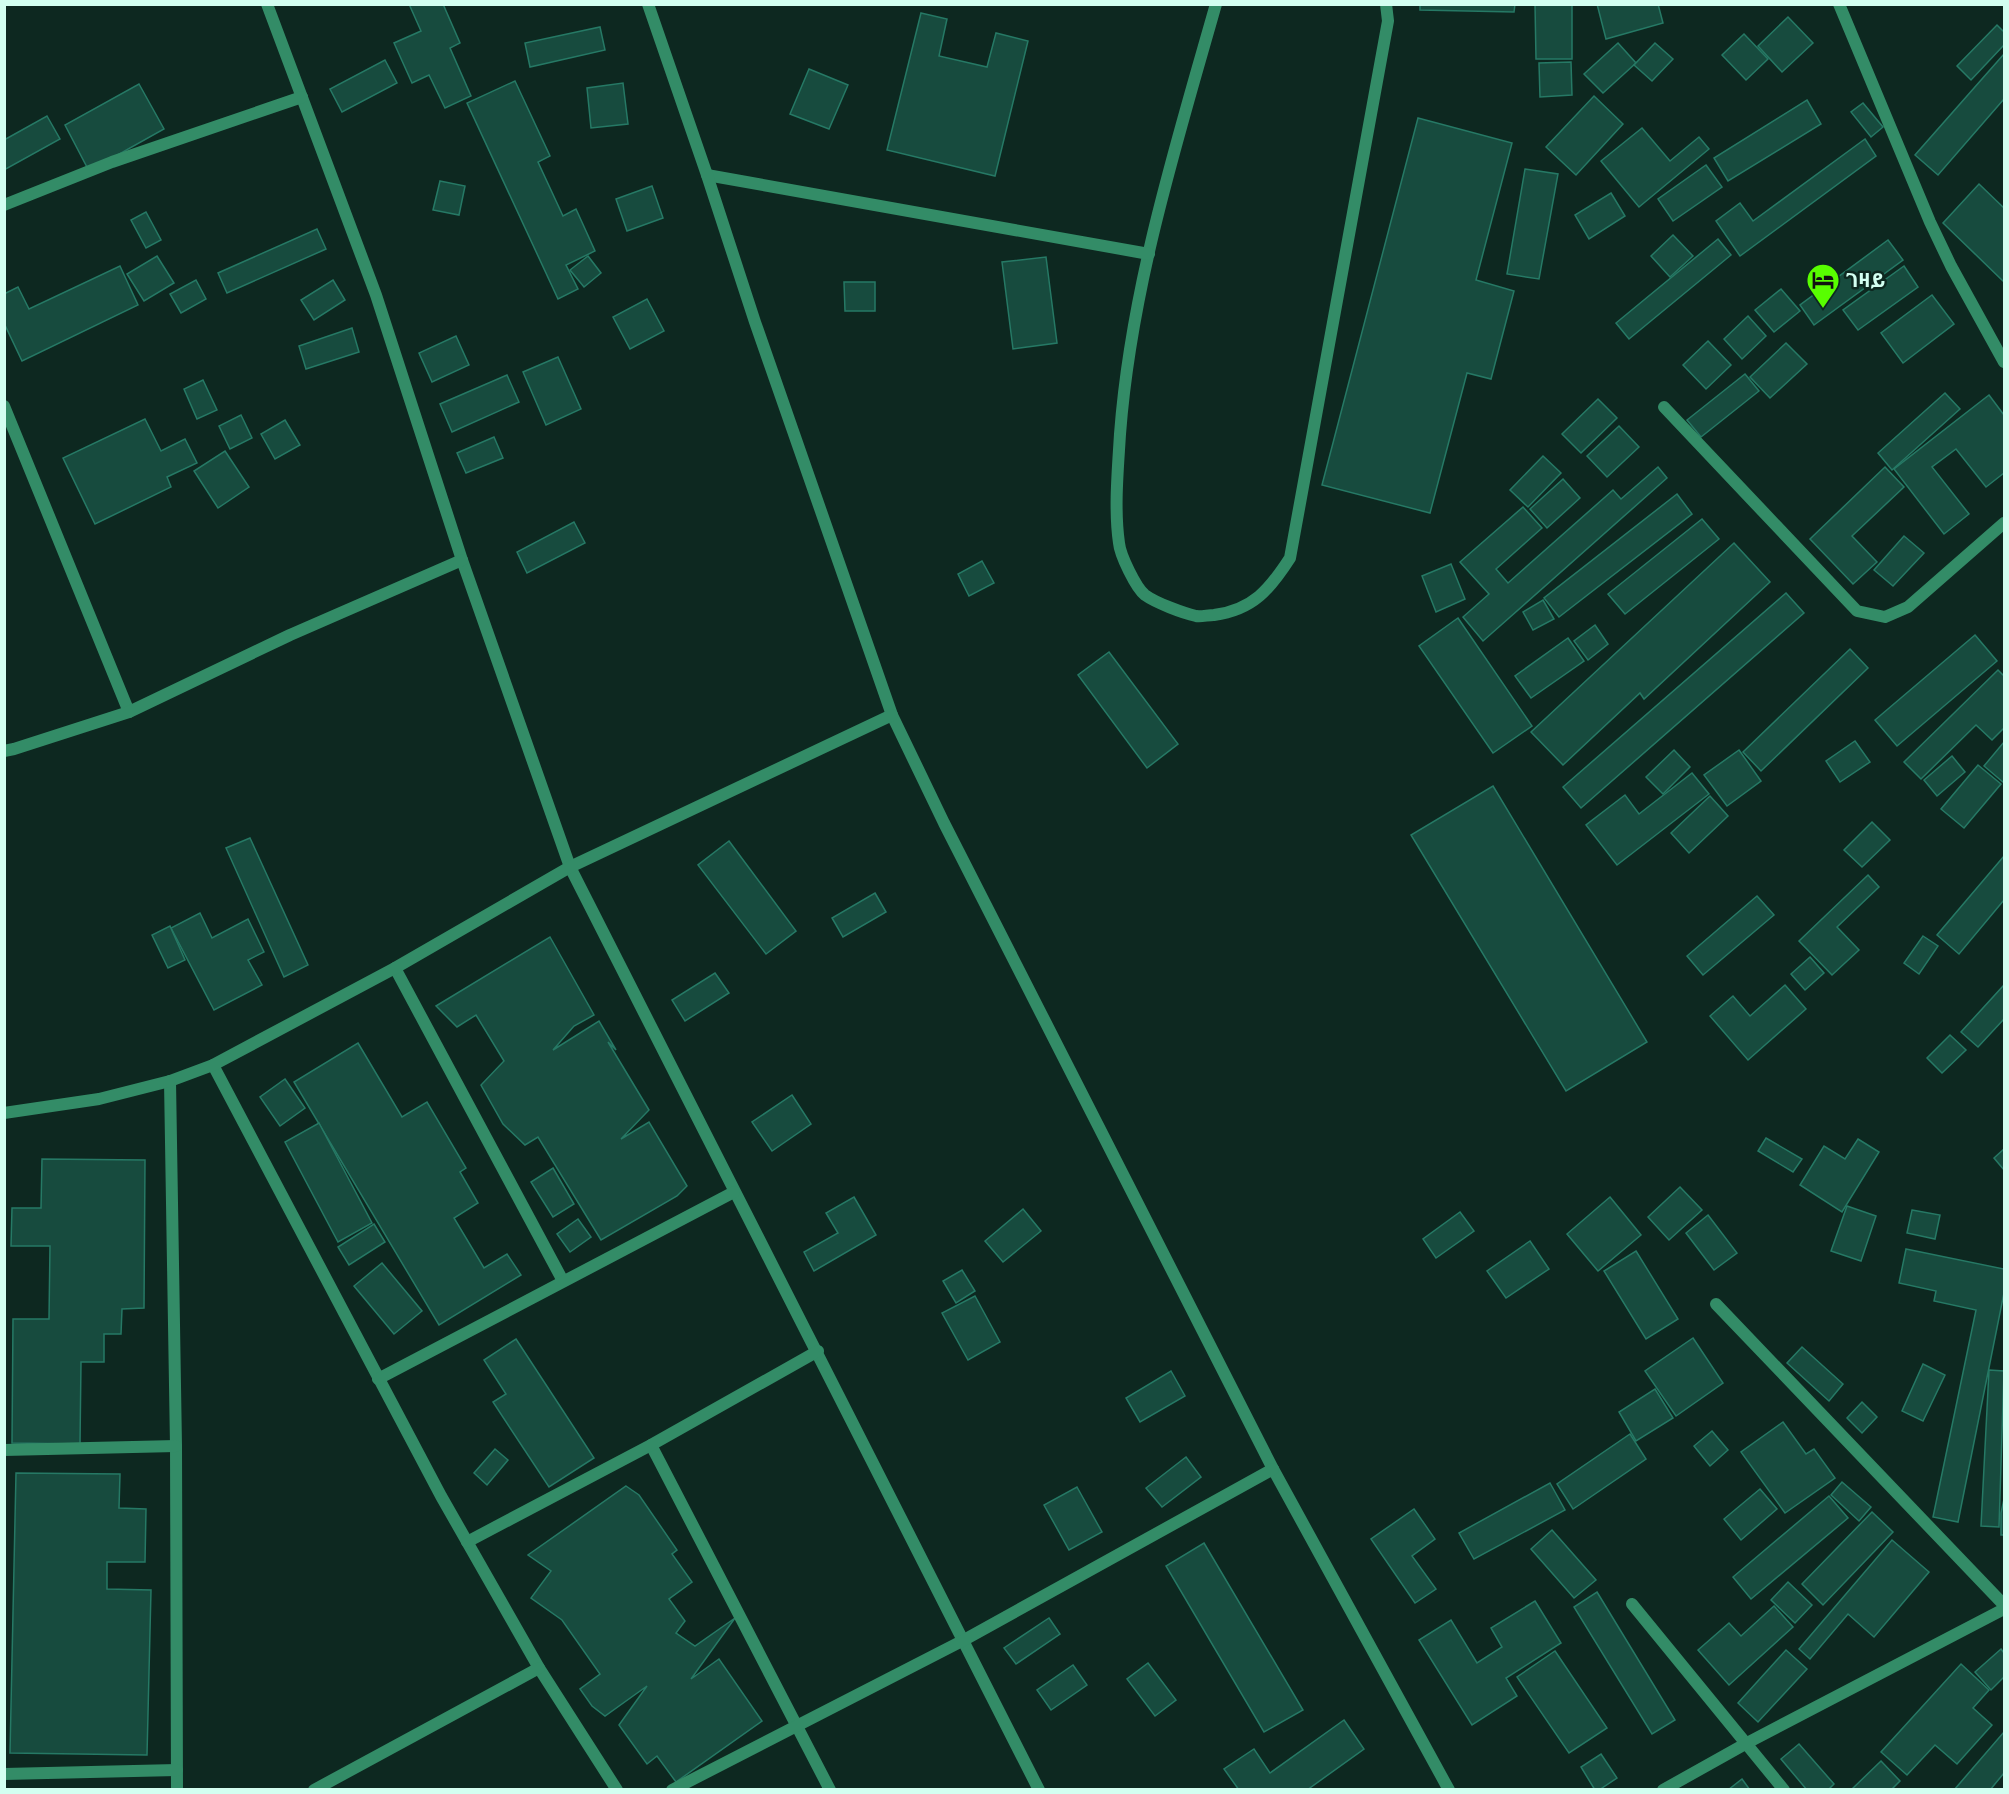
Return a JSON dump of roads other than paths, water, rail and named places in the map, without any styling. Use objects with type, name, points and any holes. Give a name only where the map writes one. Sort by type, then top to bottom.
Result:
[{"type":"street","points":[[267,4],[376,295],[462,560],[570,867],[734,1192],[818,1351],[1039,1790]]},
{"type":"street","points":[[648,4],[755,322],[892,715],[944,823],[1273,1469],[1449,1790]]},
{"type":"street","points":[[1216,4],[1182,123],[1149,254],[1130,346],[1117,478],[1119,545],[1130,572],[1144,595],[1198,617],[1227,613],[1254,602],[1275,581],[1290,558],[1388,21],[1386,4]]},
{"type":"street","points":[[1839,4],[1930,222],[1951,266],[2004,362]]},
{"type":"street","points":[[4,205],[112,162],[302,96]]},
{"type":"street","points":[[707,175],[1149,254]]},
{"type":"street","points":[[4,406],[129,712]]},
{"type":"street","points":[[1664,407],[1857,611],[1885,617],[1908,607],[2004,523]]},
{"type":"street","points":[[4,751],[129,712],[290,635],[462,560]]},
{"type":"street","points":[[4,1113],[99,1099],[170,1081],[213,1065],[395,968],[570,867],[892,715]]},
{"type":"street","points":[[395,968],[563,1281]]},
{"type":"street","points":[[213,1065],[378,1379],[467,1542],[539,1668],[617,1790]]},
{"type":"street","points":[[170,1081],[176,1446],[177,1790]]},
{"type":"street","points":[[378,1379],[734,1192]]},
{"type":"street","points":[[1663,1790],[2004,1607],[1716,1304]]},
{"type":"street","points":[[467,1542],[651,1445],[818,1351]]},
{"type":"street","points":[[651,1445],[830,1790]]},
{"type":"street","points":[[4,1450],[176,1446]]},
{"type":"street","points":[[672,1790],[964,1640],[1273,1469]]},
{"type":"street","points":[[1632,1604],[1748,1743],[1784,1790]]},
{"type":"street","points":[[314,1790],[539,1668]]},
{"type":"street","points":[[4,1774],[177,1770]]},
{"type":"place","name":"ገዛይ","points":[[1823,309]]}]
